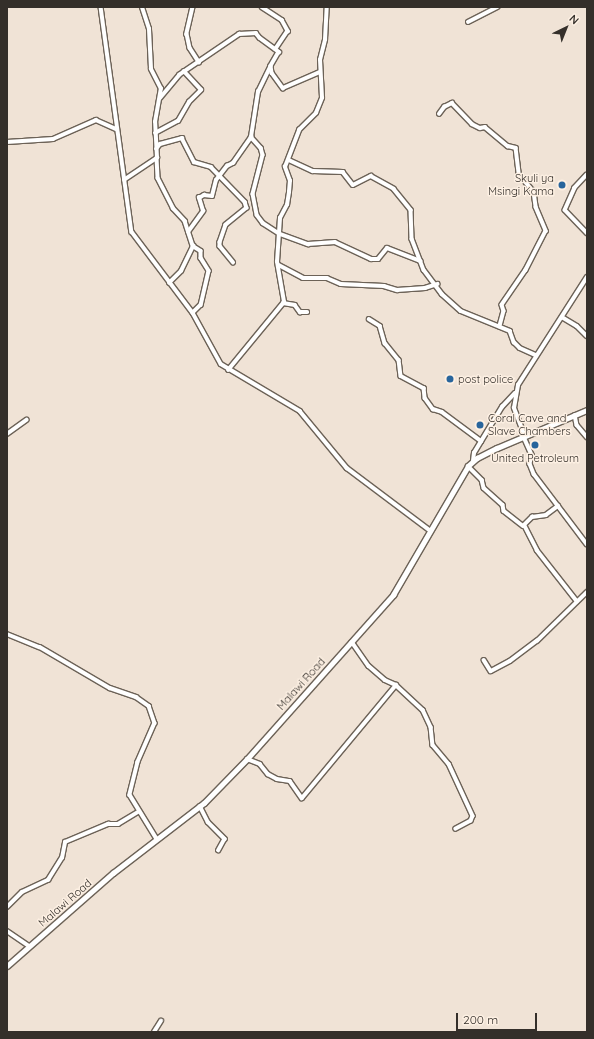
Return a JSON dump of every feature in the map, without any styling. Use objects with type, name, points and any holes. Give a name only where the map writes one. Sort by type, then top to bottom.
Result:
[{"type":"main road","name":"Malawi Road","points":[[7,966],[113,872],[200,806],[247,759],[392,595],[468,466],[473,461],[587,410]]},
{"type":"street","points":[[101,7],[116,129],[132,232],[193,313],[215,357],[228,370],[300,410],[347,468],[431,531]]},
{"type":"street","points":[[142,7],[149,29],[151,69],[160,85],[160,98],[155,133],[158,178],[173,208],[185,221],[193,246],[201,251],[202,258],[209,271],[201,306],[193,313]]},
{"type":"street","points":[[193,7],[187,34],[190,48],[199,62]]},
{"type":"street","points":[[188,232],[203,211],[199,198],[204,195],[212,196],[216,180],[251,137],[258,92],[278,52],[276,49],[288,31],[282,20],[262,7]]},
{"type":"street","points":[[228,370],[283,304],[285,294],[278,280],[278,265],[280,218],[287,205],[290,181],[285,167],[289,160],[299,130],[316,113],[322,98],[320,72],[327,7]]},
{"type":"street","points":[[468,22],[497,7]]},
{"type":"street","points":[[160,98],[184,72],[239,34],[256,33],[260,38],[276,49]]},
{"type":"street","points":[[271,66],[272,73],[283,88],[320,72]]},
{"type":"street","points":[[155,133],[178,121],[189,102],[201,90],[184,72]]},
{"type":"street","points":[[439,114],[444,107],[452,103],[472,124],[480,128],[485,127],[508,146],[516,148],[519,174],[534,192],[536,207],[546,231],[526,270],[502,305],[504,311],[500,326]]},
{"type":"street","points":[[7,142],[53,139],[96,120],[116,129]]},
{"type":"street","points":[[251,137],[261,148],[263,155],[254,183],[253,194],[258,215],[263,223],[280,234],[308,244],[335,242],[371,259],[378,259],[387,248],[421,261]]},
{"type":"street","points":[[156,150],[160,144],[182,138],[194,162],[205,164],[220,176],[240,196],[247,208],[226,225],[220,242],[220,246],[233,262]]},
{"type":"street","points":[[124,180],[157,158]]},
{"type":"street","points":[[289,160],[313,171],[343,172],[353,185],[371,176],[394,188],[411,210],[412,239],[424,270],[437,284],[442,294],[456,307],[510,331],[514,342],[520,348],[536,355]]},
{"type":"street","points":[[587,175],[577,184],[566,202],[565,210],[587,233]]},
{"type":"street","points":[[169,283],[181,271],[193,246]]},
{"type":"street","points":[[278,265],[303,278],[326,278],[341,284],[384,286],[398,290],[425,288],[437,284]]},
{"type":"street","points":[[473,461],[472,457],[502,407],[515,393],[536,355],[587,277]]},
{"type":"street","points":[[283,304],[295,305],[300,312],[307,312]]},
{"type":"street","points":[[562,317],[587,336]]},
{"type":"street","points":[[369,319],[380,326],[385,343],[399,360],[401,376],[424,388],[425,398],[433,409],[442,412],[481,441]]},
{"type":"street","points":[[515,393],[514,408],[532,455],[530,464],[534,474],[546,494],[558,506],[587,544]]},
{"type":"street","points":[[574,415],[577,425],[587,437]]},
{"type":"street","points":[[7,434],[26,420]]},
{"type":"street","points":[[468,466],[482,480],[484,488],[503,505],[504,511],[525,526],[537,550],[578,601]]},
{"type":"street","points":[[525,526],[532,517],[546,515],[558,506]]},
{"type":"street","points":[[484,660],[491,671],[506,663],[537,641],[587,592]]},
{"type":"street","points":[[7,634],[40,647],[107,686],[136,697],[149,706],[155,724],[130,783],[130,795],[138,812],[157,839]]},
{"type":"street","points":[[352,642],[369,666],[385,680],[396,685],[423,710],[431,727],[433,745],[449,764],[468,805],[472,818],[456,829]]},
{"type":"street","points":[[247,759],[260,764],[268,774],[277,779],[290,782],[302,798],[396,685]]},
{"type":"street","points":[[200,806],[208,822],[225,839],[219,850]]},
{"type":"street","points":[[7,907],[22,892],[48,880],[62,858],[65,842],[108,824],[118,824],[138,812]]},
{"type":"street","points":[[7,931],[29,946]]},
{"type":"street","points":[[154,1032],[161,1021]]},
{"type":"place","name":"Skuli ya Msingi Kama","points":[[562,185]]},
{"type":"place","name":"post police","points":[[450,379]]},
{"type":"place","name":"Coral Cave and Slave Chambers","points":[[480,425]]},
{"type":"place","name":"United Petroleum","points":[[535,445]]}]
